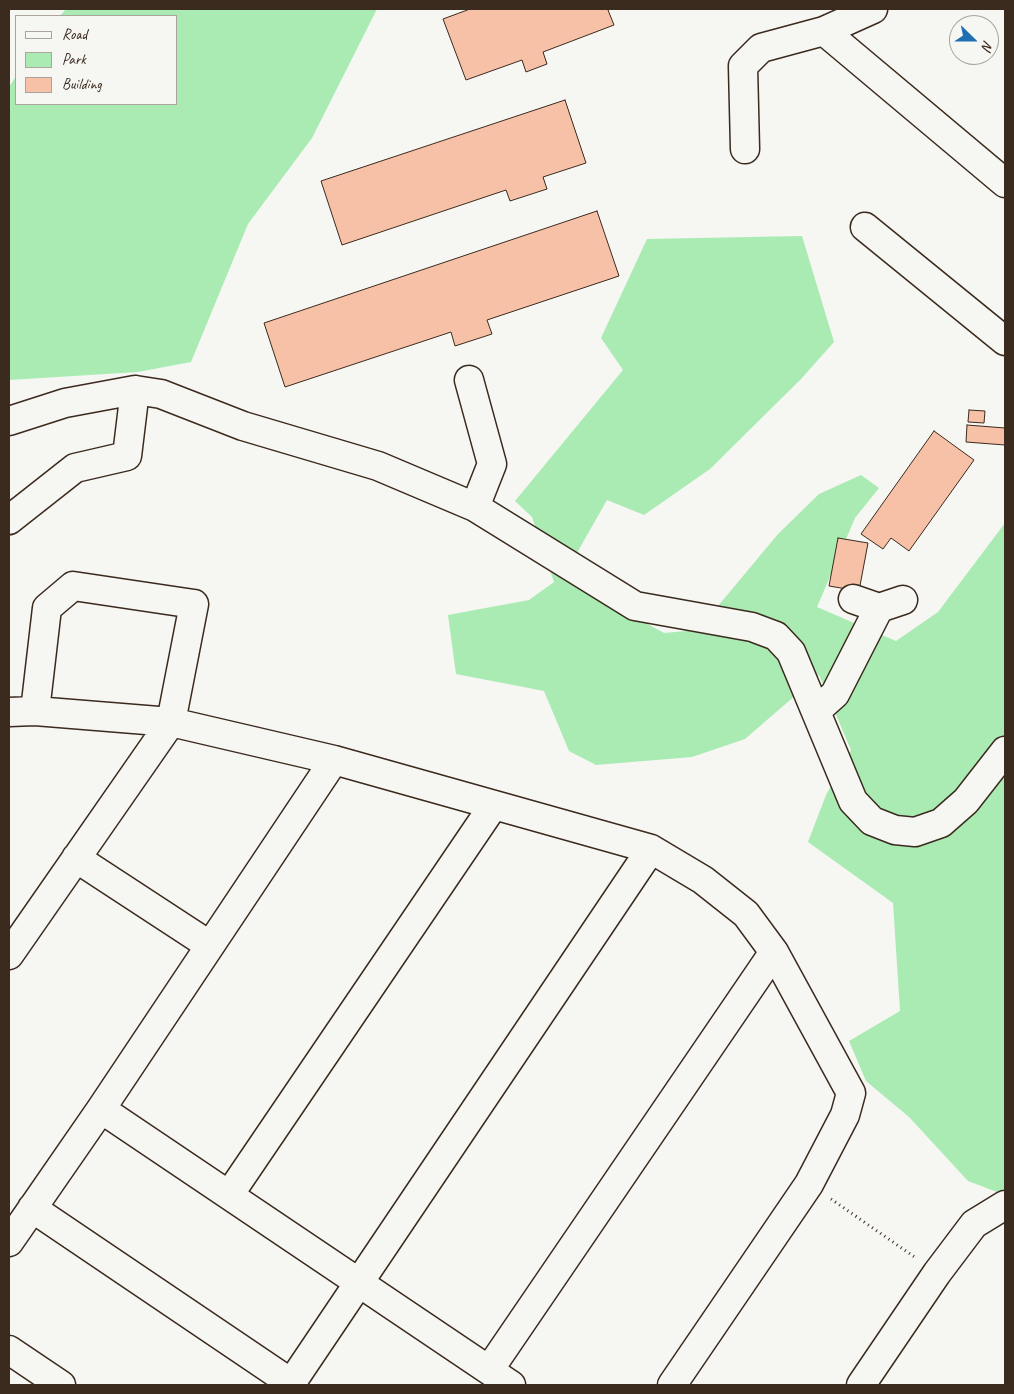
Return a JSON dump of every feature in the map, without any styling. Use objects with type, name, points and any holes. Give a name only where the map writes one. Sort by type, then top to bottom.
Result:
[{"type":"street","points":[[746,149],[743,66],[761,48],[824,31],[874,9]]},
{"type":"street","points":[[824,31],[1005,183]]},
{"type":"street","points":[[865,227],[999,327]]},
{"type":"street","points":[[469,380],[492,464],[475,507]]},
{"type":"street","points":[[9,520],[75,468],[127,456],[135,390]]},
{"type":"street","points":[[9,421],[65,403],[135,390],[161,394],[243,426],[378,466],[475,507],[635,606],[752,627],[776,636],[791,652],[853,801],[872,821],[895,830],[915,832],[941,823],[966,801],[1005,751]]},
{"type":"street","points":[[9,956],[170,722],[194,604],[73,586],[47,608],[36,712]]},
{"type":"street","points":[[816,711],[835,694],[891,604],[853,599]]},
{"type":"street","points":[[9,712],[36,712],[170,722],[334,760],[651,849],[703,880],[746,914],[774,952],[851,1093],[845,1115],[809,1184],[672,1385]]},
{"type":"street","points":[[9,1242],[101,1109],[334,760]]},
{"type":"street","points":[[229,1195],[494,806]]},
{"type":"street","points":[[32,1208],[292,1385],[651,849]]},
{"type":"street","points":[[76,858],[209,945]]},
{"type":"street","points":[[101,1109],[500,1378],[774,952]]},
{"type":"street","points":[[861,1385],[937,1273],[974,1224],[1005,1205]]},
{"type":"street","points":[[9,1350],[61,1385]]},
{"type":"path","points":[[809,1184],[937,1273]]},
{"type":"green space","points":[[66,9],[377,9],[312,138],[248,224],[191,362],[138,372],[9,380],[9,87],[15,78],[15,105],[178,105],[178,15],[61,15]]},
{"type":"green space","points":[[802,236],[834,342],[801,379],[710,469],[644,515],[607,500],[578,551],[584,589],[664,633],[698,630],[778,534],[819,494],[861,475],[879,488],[855,518],[817,607],[896,641],[938,612],[1005,523],[1005,1195],[968,1181],[909,1117],[866,1081],[849,1041],[900,1011],[893,903],[808,842],[826,795],[851,750],[819,675],[745,739],[692,757],[596,765],[569,751],[544,691],[456,674],[448,615],[529,600],[554,582],[532,517],[515,501],[623,370],[601,338],[647,239]]},
{"type":"building","points":[[470,9],[610,9],[608,10],[614,25],[543,52],[547,64],[526,72],[522,60],[466,80],[443,19]]},
{"type":"building","points":[[565,100],[586,163],[543,177],[547,189],[510,201],[506,190],[342,245],[321,181]]},
{"type":"building","points":[[597,211],[619,276],[487,320],[492,334],[455,346],[451,332],[285,387],[264,323]]},
{"type":"building","points":[[969,410],[985,411],[984,423],[968,422]]},
{"type":"building","points":[[967,425],[1005,428],[1005,445],[966,442]]},
{"type":"building","points":[[934,431],[974,460],[909,551],[891,538],[883,549],[861,534]]},
{"type":"building","points":[[838,538],[868,543],[859,591],[829,586]]}]
